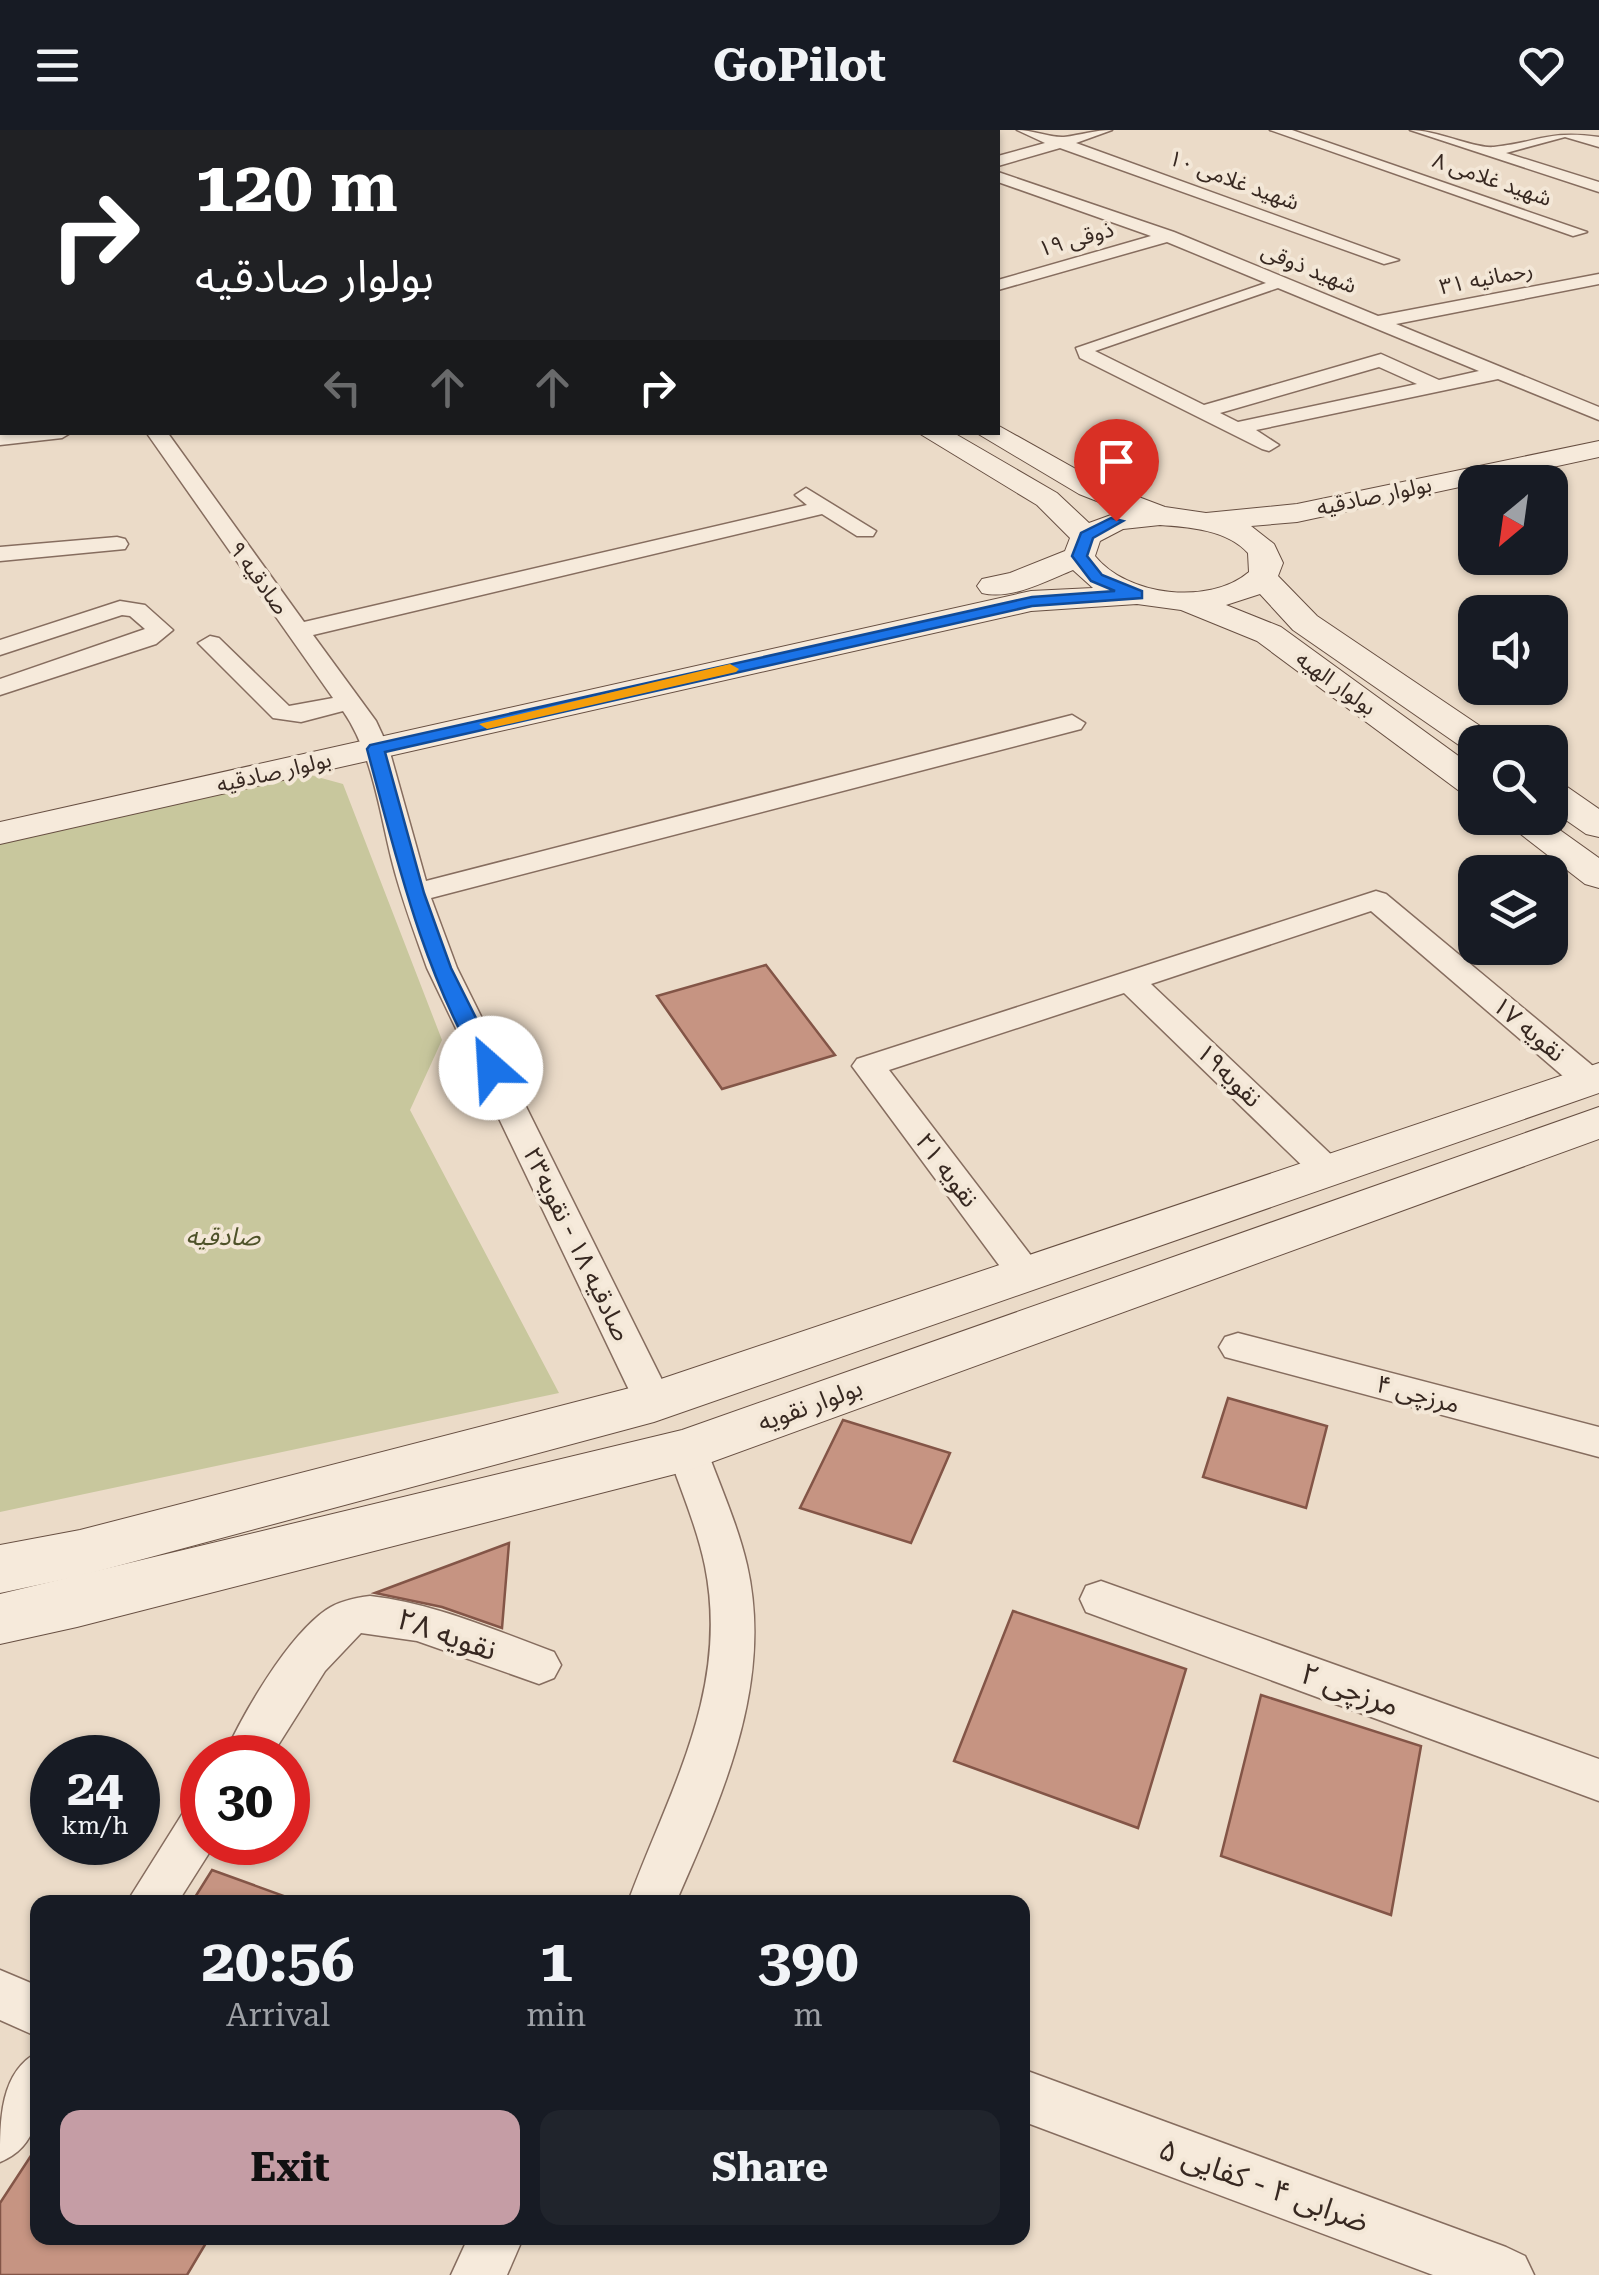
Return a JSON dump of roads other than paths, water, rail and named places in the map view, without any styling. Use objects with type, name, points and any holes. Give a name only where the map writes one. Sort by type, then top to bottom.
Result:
[{"type":"main road","points":[[936,435],[1047,499],[1083,546],[1097,578],[1136,594],[1186,600]]},
{"type":"main road","points":[[994,435],[1090,488],[1160,516],[1207,521]]},
{"type":"main road","name":"بولوار صادقیه","points":[[1186,600],[1232,594],[1308,523],[1599,450]]},
{"type":"main road","points":[[1568,479],[1599,472]]},
{"type":"main road","name":"بولوار صادقیه","points":[[1207,521],[1308,523],[1458,501]]},
{"type":"main road","name":"بولوار صادقیه","points":[[0,807],[1018,581],[1083,546],[1116,521],[1160,516]]},
{"type":"main road","name":"بولوار الهیه","points":[[1207,521],[1246,536],[1264,568],[1305,622],[1458,728]]},
{"type":"main road","name":"بولوار صادقیه","points":[[0,833],[362,724],[1032,602],[1136,594]]},
{"type":"main road","name":"بولوار الهیه","points":[[1186,600],[1269,634],[1458,773]]},
{"type":"main road","points":[[1568,804],[1599,826]]},
{"type":"main road","points":[[1542,835],[1599,876]]},
{"type":"main road","name":"بولوار نقویه","points":[[0,1569],[80,1553],[654,1402],[1327,1170],[1596,1093]]},
{"type":"main road","name":"بولوار نقویه","points":[[0,1619],[687,1450],[1596,1093]]},
{"type":"street","name":"شهید غلامی ۱۰","points":[[1024,130],[1390,260]]},
{"type":"street","points":[[1000,160],[1105,130]]},
{"type":"street","name":"شهید غلامی ۸","points":[[1278,130],[1579,232]]},
{"type":"street","points":[[1417,130],[1599,188]]},
{"type":"street","points":[[1407,174],[1562,131],[1599,142]]},
{"type":"street","name":"شهید ذوقی","points":[[1000,178],[1168,236],[1599,414]]},
{"type":"street","name":"ذوقی ۱۹","points":[[1000,285],[1168,236]]},
{"type":"street","name":"رحمانیه ۳۱","points":[[1381,321],[1599,278]]},
{"type":"street","points":[[1268,445],[1087,354],[1085,348],[1270,287]]},
{"type":"street","points":[[1204,411],[1381,360],[1436,386]]},
{"type":"street","points":[[1238,428],[1504,372]]},
{"type":"street","points":[[0,439],[35,435]]},
{"type":"street","name":"صادقیه ۹","points":[[158,435],[362,724]]},
{"type":"street","points":[[800,491],[865,531]]},
{"type":"street","points":[[298,632],[825,507]]},
{"type":"street","points":[[0,554],[117,544]]},
{"type":"street","points":[[0,648],[120,608],[137,610],[160,630],[158,635],[0,688]]},
{"type":"street","points":[[210,643],[282,713],[362,724]]},
{"type":"street","points":[[415,893],[1072,722]]},
{"type":"street","name":"صادقیه ۱۸ - نقویه۲۳","points":[[362,724],[442,968],[654,1402]]},
{"type":"street","name":"نقویه ۱۷","points":[[1130,981],[1376,900],[1596,1093]]},
{"type":"street","name":"نقویه ۲۱","points":[[1026,1275],[868,1066],[1130,981]]},
{"type":"street","name":"نقویه۱۹","points":[[1130,981],[1327,1170]]},
{"type":"street","name":"مرزچی ۴","points":[[1238,1347],[1599,1442]]},
{"type":"street","points":[[655,1895],[710,1767],[734,1659],[727,1568],[687,1450]]},
{"type":"street","name":"مرزچی ۲","points":[[1100,1599],[1599,1780]]},
{"type":"street","name":"نقویه ۲۸","points":[[260,1735],[317,1646],[350,1616],[385,1613],[539,1665]]},
{"type":"street","points":[[156,1895],[180,1857]]},
{"type":"street","points":[[0,1995],[30,2008]]},
{"type":"street","points":[[0,2136],[30,2090]]},
{"type":"street","name":"ضرابی ۴ - کفایی ۵","points":[[1030,2098],[1506,2275]]},
{"type":"street","points":[[479,2275],[493,2245]]},
{"type":"park label","name":"صادقیه","points":[[223,1236]]}]
